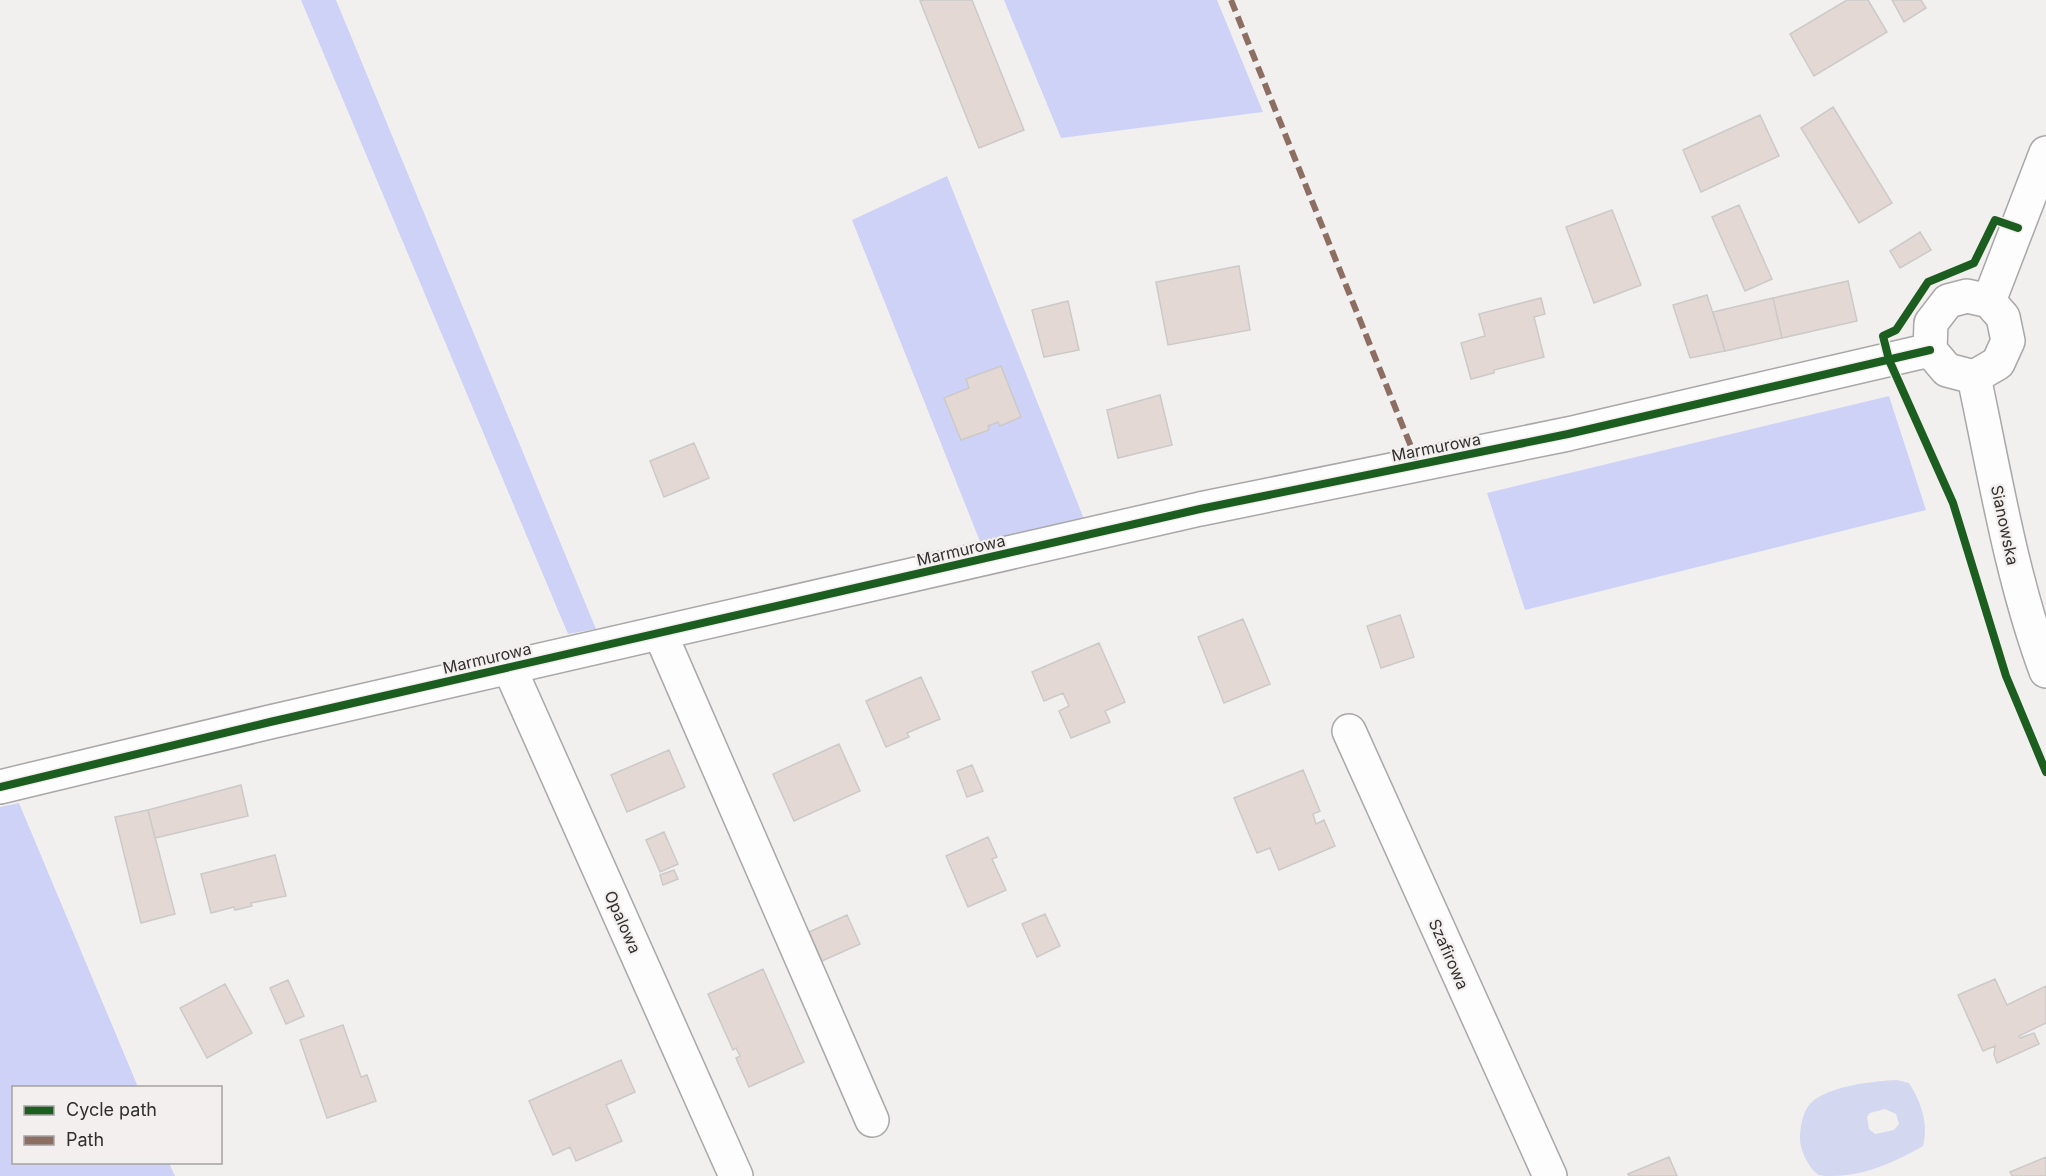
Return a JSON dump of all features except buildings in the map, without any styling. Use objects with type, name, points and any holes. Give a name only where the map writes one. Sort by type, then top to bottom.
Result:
[{"type":"street","points":[[1989,301],[2046,153]]},
{"type":"street","points":[[1967,296],[1989,301],[2003,317],[2008,341],[1998,363],[1974,377],[1947,370],[1930,350],[1931,323],[1948,301],[1967,296]]},
{"type":"street","name":"Marmurowa","points":[[0,787],[270,722],[1200,508],[1568,434],[1930,350]]},
{"type":"street","name":"Sianowska","points":[[1974,377],[2014,570],[2033,637],[2046,671]]},
{"type":"street","points":[[660,633],[872,1120]]},
{"type":"street","name":"Opalowa","points":[[509,667],[736,1176]]},
{"type":"street","name":"Szafirowa","points":[[1349,731],[1550,1176]]},
{"type":"shaded area","points":[[301,0],[336,0],[596,629],[568,634]]},
{"type":"shaded area","points":[[1004,0],[1217,0],[1263,112],[1061,138]]},
{"type":"shaded area","points":[[947,176],[1086,524],[981,544],[852,220]]},
{"type":"shaded area","points":[[1889,396],[1926,510],[1525,610],[1487,493]]},
{"type":"shaded area","points":[[19,803],[138,1086],[12,1086],[12,1164],[169,1164],[175,1176],[0,1176],[0,807]]},
{"type":"shaded area","points":[[1897,1080],[1909,1083],[1920,1105],[1925,1130],[1923,1146],[1891,1163],[1856,1174],[1829,1176],[1815,1172],[1803,1154],[1800,1143],[1803,1116],[1810,1104],[1817,1098],[1838,1089],[1864,1083]],"holes":[[[1885,1109],[1896,1114],[1899,1124],[1894,1130],[1875,1134],[1869,1129],[1867,1117],[1870,1113]]]},
{"type":"marked path","points":[[1231,0],[1418,464]]},
{"type":"cycle path","points":[[2018,228],[1995,220],[1974,263],[1928,282],[1896,330],[1883,336],[1889,360],[1953,503],[2006,676],[2046,772]]},
{"type":"cycle path","points":[[0,787],[270,722],[1200,509],[1568,434],[1930,350]]}]
